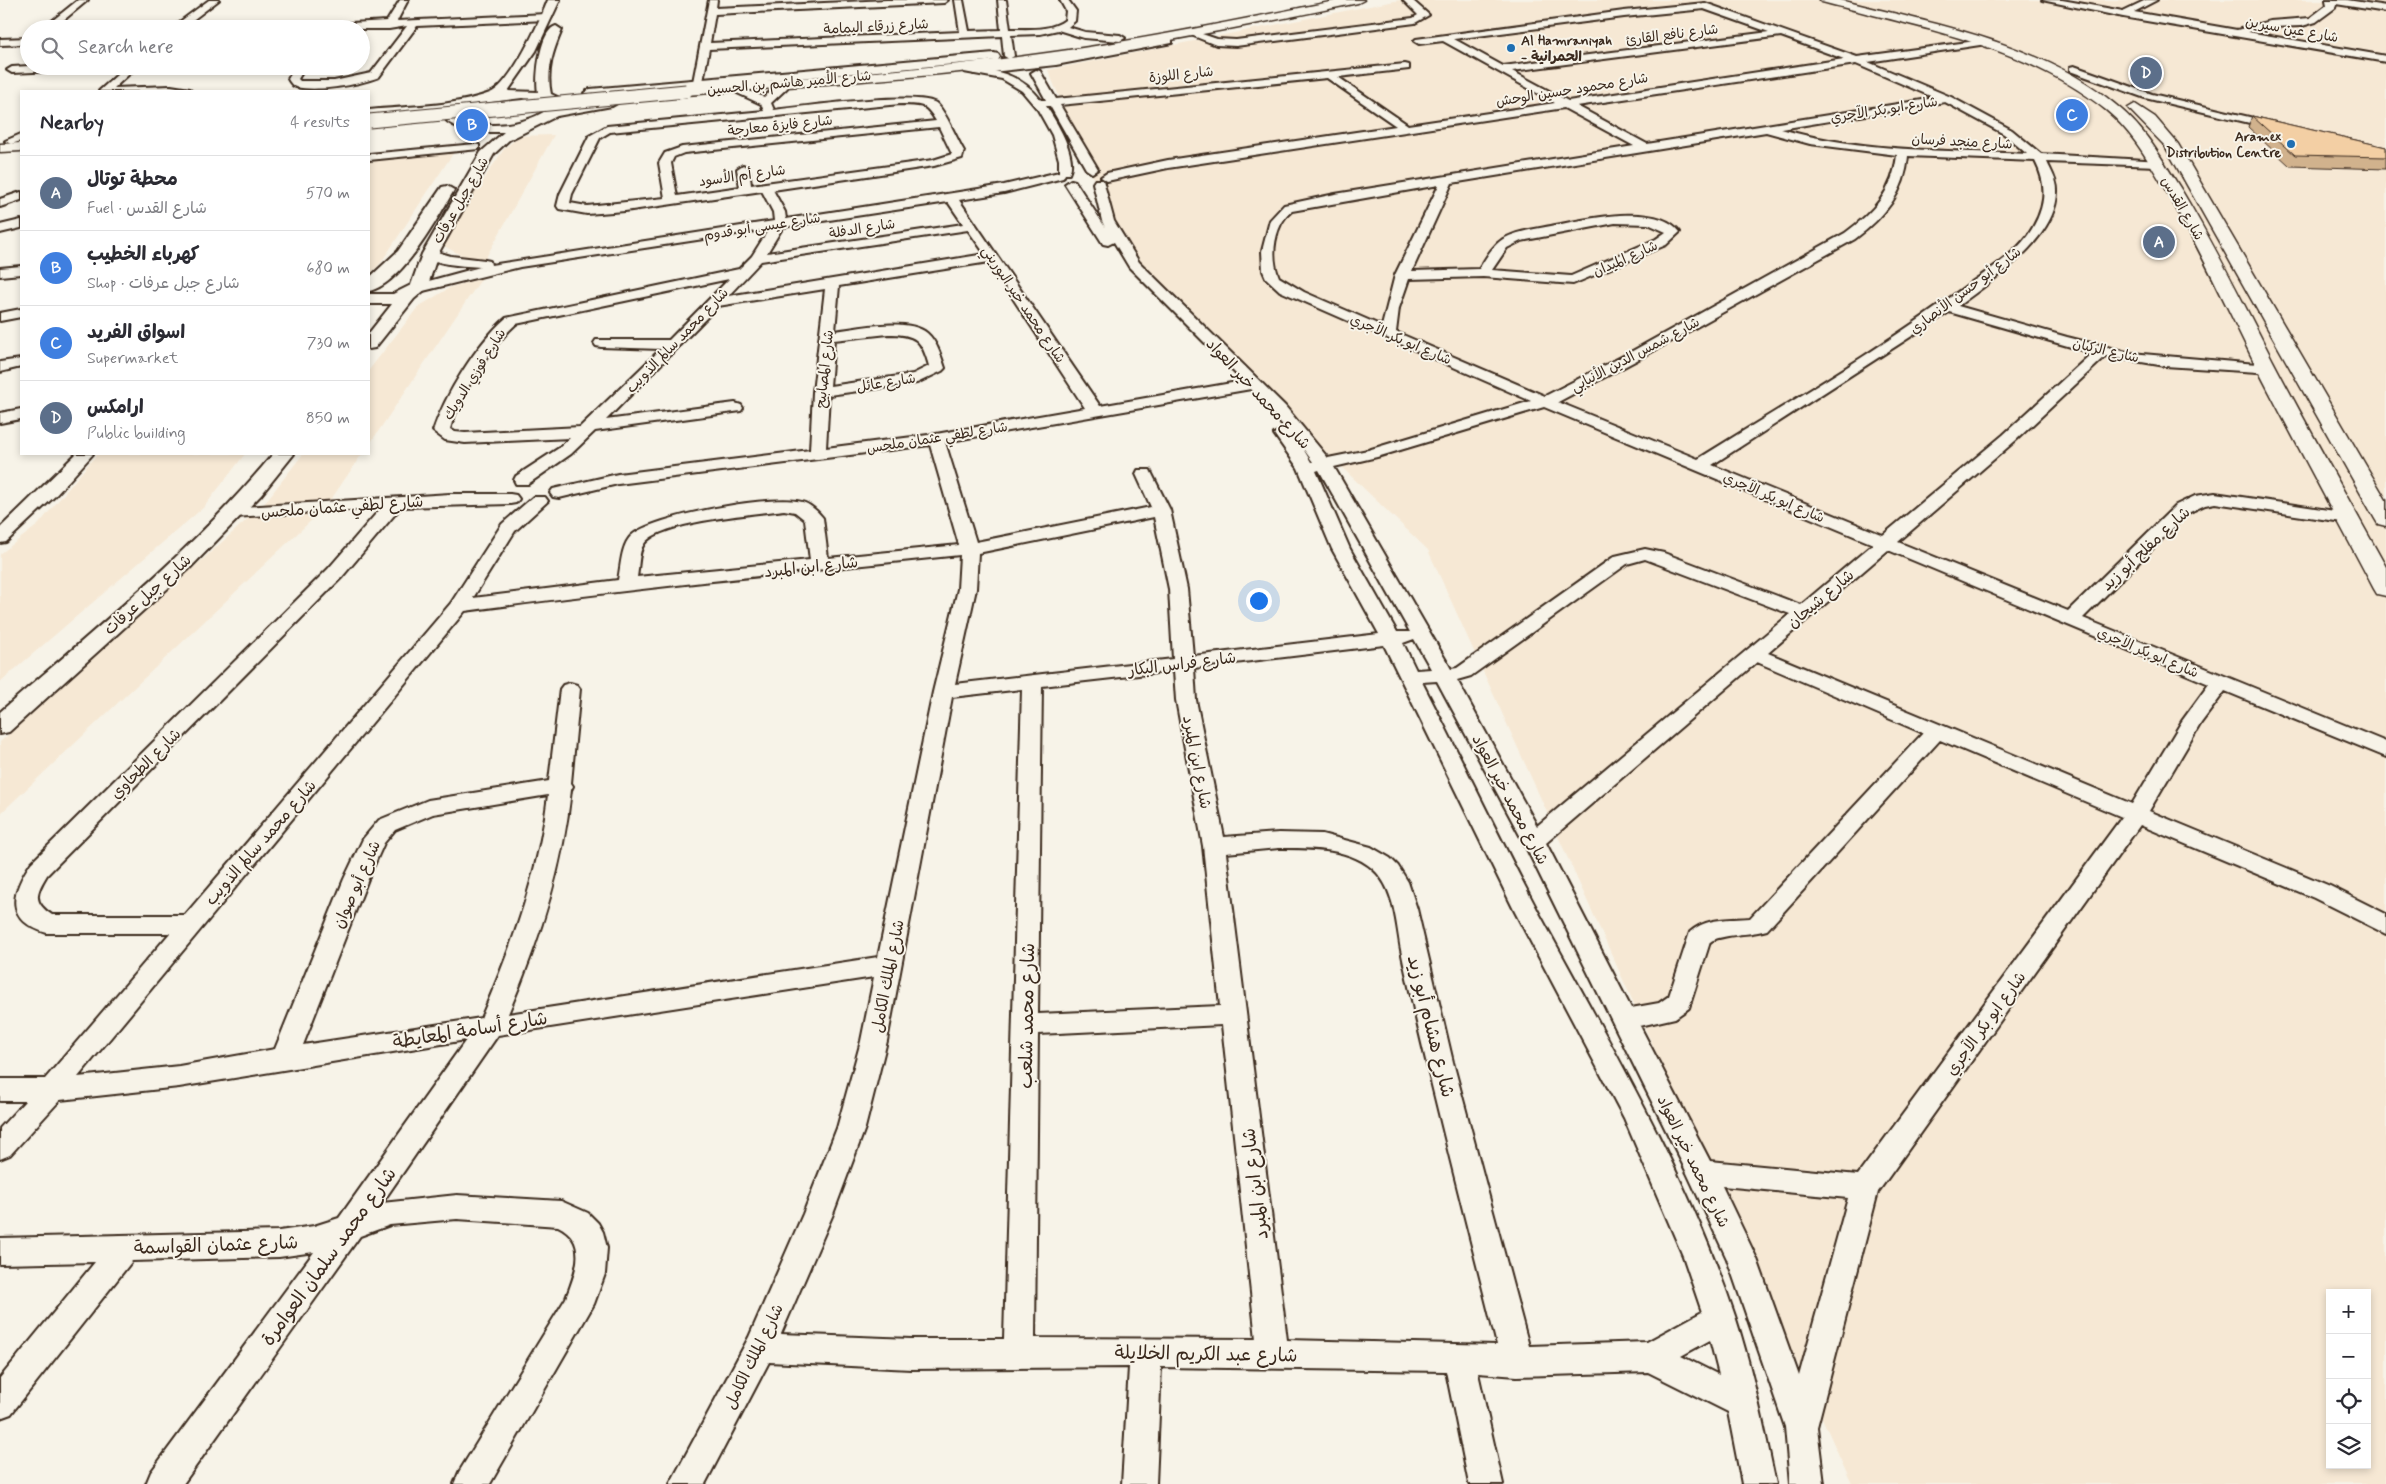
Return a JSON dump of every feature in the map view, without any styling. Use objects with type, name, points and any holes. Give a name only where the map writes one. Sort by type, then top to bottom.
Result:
[{"type":"highway","name":"شارع الأمير هاشم بن الحسين","points":[[690,87],[871,73],[1023,57],[1178,30],[1328,0]]},
{"type":"highway","name":"شارع الأمير هاشم بن الحسين","points":[[370,120],[690,87],[1019,61],[1201,32],[1358,0]]},
{"type":"highway","points":[[1813,0],[1902,24],[1938,30]]},
{"type":"highway","name":"شارع القدس","points":[[1826,0],[1980,42],[2059,74],[2113,107],[2142,136],[2199,233],[2268,370],[2386,589]]},
{"type":"highway","name":"شارع القدس","points":[[1843,0],[1970,32],[2074,69],[2118,95],[2150,120],[2171,144],[2386,519]]},
{"type":"main road","points":[[496,96],[509,82],[546,18],[554,0]]},
{"type":"main road","points":[[544,90],[543,62],[563,15]]},
{"type":"main road","name":"شارع الأمير هاشم بن الحسين","points":[[544,90],[591,92],[690,87],[1009,56],[1178,30]]},
{"type":"main road","name":"شارع الأمير هاشم بن الحسين","points":[[534,122],[556,112],[600,104],[1056,61],[1201,32]]},
{"type":"main road","points":[[509,82],[515,86],[544,90],[559,103],[556,112]]},
{"type":"main road","points":[[370,126],[394,118],[496,96],[544,90]]},
{"type":"main road","points":[[600,104],[587,102],[582,99],[612,90]]},
{"type":"main road","name":"شارع جبل عرفات","points":[[464,163],[471,135],[450,117],[454,110],[466,104]]},
{"type":"main road","points":[[370,114],[471,135],[504,137]]},
{"type":"main road","points":[[410,123],[471,135],[534,122]]},
{"type":"main road","name":"شارع جبل عرفات","points":[[370,343],[413,292],[430,254],[488,152],[504,137],[534,122]]},
{"type":"main road","name":"شارع جبل عرفات","points":[[371,295],[404,258],[454,179]]},
{"type":"main road","name":"شارع جبل عرفات","points":[[371,295],[413,292]]},
{"type":"main road","name":"شارع جبل عرفات","points":[[0,701],[86,629],[184,540],[265,455]]},
{"type":"main road","name":"شارع جبل عرفات","points":[[0,726],[180,565],[234,512],[283,455]]},
{"type":"street","points":[[58,20],[84,0]]},
{"type":"street","points":[[187,20],[215,0],[222,0]]},
{"type":"street","points":[[199,20],[222,0]]},
{"type":"street","points":[[390,25],[404,0]]},
{"type":"street","points":[[690,87],[706,46],[713,0]]},
{"type":"street","points":[[712,11],[944,0]]},
{"type":"street","points":[[959,0],[965,35]]},
{"type":"street","points":[[1002,0],[1009,56]]},
{"type":"street","points":[[1058,27],[1067,24],[1071,18],[1071,11],[1064,0]]},
{"type":"street","points":[[1201,32],[1216,42],[1236,43],[1415,20],[1424,15],[1407,0]]},
{"type":"street","name":"شارع عين سيرين","points":[[2046,0],[2386,59]]},
{"type":"street","points":[[2123,14],[2153,0]]},
{"type":"street","points":[[2234,33],[2254,26],[2302,23],[2312,20],[2332,6],[2330,0],[2386,9]]},
{"type":"street","name":"شارع أبو حسن الأنصاري","points":[[1419,41],[1692,6],[1712,8],[1858,61],[1946,99],[1990,120],[2015,136],[2040,160],[2049,178],[2051,191],[2048,208],[2033,237],[2015,256],[1947,307],[1831,384],[1700,465]]},
{"type":"street","points":[[370,26],[546,18]]},
{"type":"street","points":[[295,75],[293,79],[298,84],[334,84],[375,75],[413,24]]},
{"type":"street","points":[[1058,27],[1084,35],[1120,38]]},
{"type":"street","name":"شارع زرقاء اليمامة","points":[[706,46],[1005,33],[1058,27]]},
{"type":"street","name":"شارع نافع القارئ","points":[[1503,70],[1784,33]]},
{"type":"street","points":[[1443,37],[1564,105],[1646,148]]},
{"type":"street","name":"شارع محمود حسين الوحش","points":[[1098,174],[1980,42]]},
{"type":"street","points":[[0,44],[20,43]]},
{"type":"street","points":[[0,64],[20,61]]},
{"type":"street","points":[[0,78],[20,61]]},
{"type":"street","points":[[1006,77],[1018,72],[1036,73],[1056,61]]},
{"type":"street","name":"شارع اللوزة","points":[[1037,104],[1405,67]]},
{"type":"street","points":[[2074,69],[2149,96],[2287,129]]},
{"type":"street","name":"شارع محمد خير العواد","points":[[968,70],[1006,77],[1022,86],[1050,122],[1059,139],[1067,163],[1066,179],[1130,271],[1248,385]]},
{"type":"street","name":"شارع محمد خير العواد","points":[[1036,73],[1052,102],[1098,174],[1108,222],[1131,260],[1248,385],[1294,448],[1315,466],[1444,675],[1534,841],[1701,1172],[1742,1259],[1801,1427],[1808,1484]]},
{"type":"street","points":[[109,90],[124,75]]},
{"type":"street","points":[[109,90],[128,75]]},
{"type":"street","points":[[1329,75],[1406,128]]},
{"type":"street","points":[[768,107],[783,86]]},
{"type":"street","points":[[140,90],[179,90]]},
{"type":"street","name":"شارع أم الأسود","points":[[739,90],[768,107]]},
{"type":"street","points":[[2118,95],[2149,96]]},
{"type":"street","name":"شارع ابو بكر الآجري","points":[[1946,99],[1300,205],[1281,211],[1276,217],[1268,254],[1268,266],[1273,278],[1281,286],[1299,295],[1545,402],[2220,683],[2386,750]]},
{"type":"street","name":"شارع أم الأسود","points":[[917,101],[933,106],[941,124],[958,151],[958,156],[934,163],[672,200],[587,210],[563,206],[562,202],[595,136],[601,131],[768,107],[917,101]]},
{"type":"street","name":"شارع فايزة معارجة","points":[[672,200],[665,162],[669,155],[682,150],[941,124]]},
{"type":"street","name":"شارع منجد فرسان","points":[[1767,128],[1810,141],[1903,152],[2040,160],[2158,163]]},
{"type":"street","points":[[370,157],[471,135]]},
{"type":"street","name":"شارع شمس الدين الأنبابي","points":[[1315,466],[1459,429],[1545,402],[1632,357],[1850,236],[1884,208],[1898,181],[1903,152]]},
{"type":"street","points":[[878,157],[882,170]]},
{"type":"street","points":[[817,166],[817,180]]},
{"type":"street","points":[[743,168],[746,190]]},
{"type":"street","points":[[1066,179],[1098,174]]},
{"type":"street","points":[[1066,179],[1098,174]]},
{"type":"street","name":"شارع عيسى أبو قدوم","points":[[413,292],[468,274],[520,263],[1066,179]]},
{"type":"street","points":[[1388,334],[1393,301],[1402,275],[1423,235],[1447,180]]},
{"type":"street","points":[[766,188],[779,212],[780,222]]},
{"type":"street","points":[[0,203],[20,196]]},
{"type":"street","name":"شارع محمد خير البوريني","points":[[951,198],[993,257],[1095,411]]},
{"type":"street","name":"شارع الميدان","points":[[1402,275],[1483,273],[1573,280],[1661,242],[1674,232],[1668,226],[1652,221],[1618,220],[1584,224],[1524,236],[1505,244],[1483,273]]},
{"type":"street","name":"شارع محمد سالم الذويب","points":[[508,528],[514,492],[588,430],[673,344],[757,258],[780,222]]},
{"type":"street","points":[[0,229],[20,224]]},
{"type":"street","name":"شارع الدفلة","points":[[757,258],[972,226]]},
{"type":"street","name":"شارع عيسى أبو قدوم","points":[[430,254],[461,262],[520,263]]},
{"type":"street","points":[[713,303],[993,257]]},
{"type":"street","points":[[0,272],[20,270]]},
{"type":"street","name":"شارع فوزي الدويك","points":[[588,430],[465,438],[451,437],[441,431],[488,347],[503,326],[511,321],[743,272]]},
{"type":"street","name":"شارع المصابيح","points":[[818,454],[821,392],[832,284]]},
{"type":"street","name":"شارع الركبان","points":[[1947,307],[2103,351],[2175,363],[2268,370]]},
{"type":"street","points":[[0,317],[20,313]]},
{"type":"street","name":"شارع عائل","points":[[821,392],[917,378],[937,368],[934,354],[921,335],[914,331],[892,330],[828,336]]},
{"type":"street","points":[[601,343],[673,344]]},
{"type":"street","name":"شارع شيحان","points":[[1534,841],[2009,438],[2103,351]]},
{"type":"street","points":[[0,367],[20,363]]},
{"type":"street","name":"شارع لطفي عثمان ملحس","points":[[559,484],[618,479],[936,439],[1248,385]]},
{"type":"street","points":[[588,430],[735,408]]},
{"type":"street","points":[[0,418],[20,414]]},
{"type":"street","name":"شارع الملك الكامل","points":[[687,1484],[760,1347],[818,1214],[851,1128],[874,1041],[943,692],[967,589],[970,549],[936,439]]},
{"type":"street","points":[[559,484],[549,476],[514,492],[525,503],[539,501],[559,484],[565,451]]},
{"type":"street","points":[[0,538],[49,492],[84,455]]},
{"type":"street","name":"شارع محمد خير العواد","points":[[1315,466],[1341,549],[1391,639],[1526,912],[1637,1118],[1698,1256],[1720,1318],[1742,1403],[1759,1484]]},
{"type":"street","name":"شارع ابن المبرد","points":[[1144,474],[1161,510],[1178,589],[1186,700],[1214,846],[1273,1354]]},
{"type":"street","name":"شارع لطفي عثمان ملحس","points":[[234,512],[450,499],[514,492]]},
{"type":"street","name":"شارع مفلح أبو زيد","points":[[2070,620],[2182,509],[2201,500],[2215,498],[2349,518]]},
{"type":"street","name":"شارع محمد سالم الذويب","points":[[0,1147],[51,1091],[189,924],[273,828],[459,606],[508,528],[539,501]]},
{"type":"street","name":"شارع الطحاوي","points":[[189,924],[47,924],[31,914],[25,901],[28,886],[39,869],[335,573],[395,502]]},
{"type":"street","points":[[627,584],[636,542],[654,528],[678,521],[784,505],[800,508],[814,518],[820,566]]},
{"type":"street","name":"شارع ابن المبرد","points":[[459,606],[627,584],[820,566],[970,549],[1161,510]]},
{"type":"street","points":[[1409,676],[1453,675],[1470,668],[1621,560],[1632,556],[1645,554],[1675,562],[1803,612]]},
{"type":"street","name":"شارع فراس البكار","points":[[943,692],[1420,635]]},
{"type":"street","points":[[1754,654],[2322,892],[2386,925]]},
{"type":"street","name":"شارع محمد شلعب","points":[[1019,1351],[1032,681]]},
{"type":"street","name":"شارع ابو بكر الآجري","points":[[1801,1427],[1865,1188],[2137,813],[2192,721],[2220,683]]},
{"type":"street","points":[[490,1026],[515,970],[539,896],[556,834],[570,689]]},
{"type":"street","points":[[1624,1019],[1666,1011],[1680,1001],[1699,938],[1704,933],[1723,927],[1750,928],[1758,924],[1937,730]]},
{"type":"street","name":"شارع أبو صوان","points":[[285,1058],[356,879],[374,839],[387,825],[428,807],[562,786]]},
{"type":"street","name":"شارع هشام أبو زيد","points":[[1214,846],[1310,839],[1338,842],[1384,865],[1398,884],[1427,1009],[1517,1361]]},
{"type":"street","name":"شارع أسامة المعايطة","points":[[0,1090],[51,1091],[202,1074],[285,1058],[889,965]]},
{"type":"street","points":[[1026,1025],[1234,1015]]},
{"type":"street","name":"شارع محمد سلمان العوامرة","points":[[163,1484],[350,1226],[490,1026]]},
{"type":"street","points":[[1701,1172],[1865,1188]]},
{"type":"street","name":"شارع عثمان القواسمة","points":[[0,1252],[279,1244],[314,1239],[390,1213],[457,1208],[513,1209],[561,1214],[578,1222],[588,1232],[592,1248],[590,1274],[579,1304],[471,1484]]},
{"type":"street","points":[[0,1403],[124,1248]]},
{"type":"street","name":"شارع عبد الكريم الخلايلة","points":[[760,1347],[911,1354],[1019,1351],[1146,1352],[1460,1357],[1517,1361],[1651,1357],[1720,1318]]},
{"type":"street","points":[[1139,1484],[1146,1352]]},
{"type":"street","points":[[1460,1357],[1486,1484]]},
{"type":"street","name":"شارع عبد الكريم الخلايلة","points":[[1651,1357],[1742,1403]]},
{"type":"shaded area","points":[[1400,0],[2386,0],[2386,1484],[1852,1484],[1428,550],[1128,262],[1048,70]]},
{"type":"shaded area","points":[[554,135],[484,261],[461,255],[440,244],[504,149],[519,136]]},
{"type":"shaded area","points":[[454,152],[380,264],[370,274],[370,159]]},
{"type":"shaded area","points":[[482,278],[370,444],[370,369],[418,307],[451,287]]},
{"type":"shaded area","points":[[96,455],[244,455],[204,507],[0,682],[0,554],[38,525]]},
{"type":"shaded area","points":[[302,455],[361,455],[334,495],[317,515],[0,814],[0,742],[263,505]]},
{"type":"building","points":[[2252,116],[2386,147],[2386,157],[2295,155]]},
{"type":"place","name":"Al Hamraniyah - الحمرانية","points":[[1511,48]]},
{"type":"place","name":"ارامكس","points":[[2146,73]]},
{"type":"place","name":"اسواق الفريد","points":[[2072,115]]},
{"type":"place","name":"كهرباء الخطيب","points":[[472,125]]},
{"type":"place","name":"Aramex Distribution Centre","points":[[2291,144]]},
{"type":"place","name":"محطة توتال","points":[[2159,242]]}]
